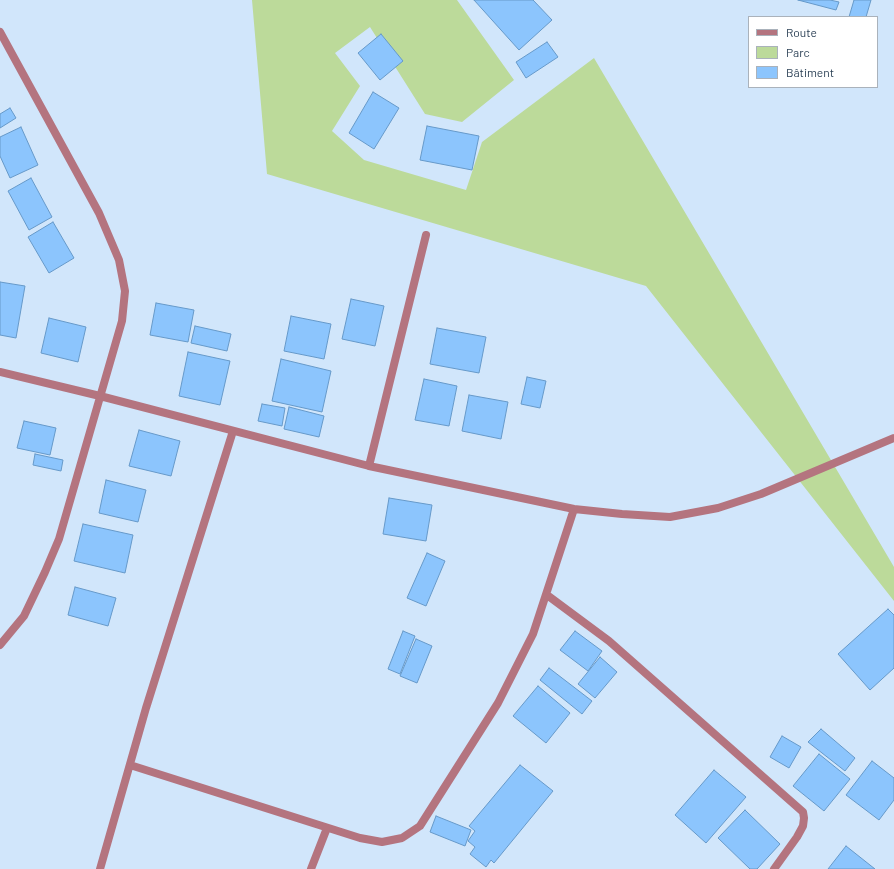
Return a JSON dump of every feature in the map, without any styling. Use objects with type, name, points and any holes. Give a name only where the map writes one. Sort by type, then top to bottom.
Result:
[{"type":"street","points":[[0,32],[98,213],[119,260],[124,291],[122,321],[59,539],[24,616],[0,645]]},
{"type":"street","points":[[369,466],[426,235]]},
{"type":"street","points":[[0,372],[100,396],[369,466],[574,509],[622,514],[670,517],[718,508],[761,494],[894,438]]},
{"type":"street","points":[[100,869],[149,700],[233,430]]},
{"type":"street","points":[[130,765],[360,838],[382,842],[402,838],[420,826],[498,703],[533,634],[574,509]]},
{"type":"street","points":[[547,595],[609,641],[803,812],[803,826],[774,869]]},
{"type":"street","points":[[311,869],[327,828]]},
{"type":"green space","points":[[252,0],[457,0],[514,80],[462,122],[425,114],[370,27],[335,53],[360,86],[332,131],[364,160],[466,190],[482,142],[594,58],[894,567],[894,601],[646,286],[267,174]]},
{"type":"building","points":[[474,0],[533,0],[552,20],[519,50]]},
{"type":"building","points":[[798,0],[830,0],[839,2],[836,10]]},
{"type":"building","points":[[854,0],[871,0],[866,16],[849,16]]},
{"type":"building","points":[[381,34],[403,61],[380,80],[358,53]]},
{"type":"building","points":[[547,42],[558,57],[526,78],[516,62]]},
{"type":"building","points":[[373,92],[399,108],[374,149],[349,133]]},
{"type":"building","points":[[10,108],[16,118],[0,128],[0,114]]},
{"type":"building","points":[[427,126],[479,136],[472,170],[420,160]]},
{"type":"building","points":[[21,127],[38,165],[10,178],[0,156],[0,137]]},
{"type":"building","points":[[31,178],[52,217],[29,230],[8,191]]},
{"type":"building","points":[[53,222],[74,258],[49,273],[28,237]]},
{"type":"building","points":[[0,282],[25,286],[16,338],[0,335]]},
{"type":"building","points":[[351,299],[384,306],[375,346],[342,339]]},
{"type":"building","points":[[156,303],[194,310],[188,342],[150,335]]},
{"type":"building","points":[[291,316],[331,324],[324,359],[284,351]]},
{"type":"building","points":[[49,318],[86,327],[78,362],[41,353]]},
{"type":"building","points":[[195,326],[231,334],[227,351],[191,343]]},
{"type":"building","points":[[437,328],[486,337],[479,373],[430,364]]},
{"type":"building","points":[[188,352],[230,361],[220,405],[179,396]]},
{"type":"building","points":[[281,359],[331,371],[322,412],[272,401]]},
{"type":"building","points":[[527,377],[546,381],[540,408],[521,404]]},
{"type":"building","points":[[424,379],[457,386],[449,426],[415,420]]},
{"type":"building","points":[[469,395],[508,402],[501,439],[462,431]]},
{"type":"building","points":[[262,404],[285,408],[282,426],[258,421]]},
{"type":"building","points":[[289,407],[324,416],[319,437],[284,429]]},
{"type":"building","points":[[24,421],[56,428],[50,455],[17,448]]},
{"type":"building","points":[[139,430],[180,441],[171,476],[129,466]]},
{"type":"building","points":[[35,454],[63,460],[61,471],[33,465]]},
{"type":"building","points":[[106,480],[146,490],[138,522],[99,513]]},
{"type":"building","points":[[389,498],[432,505],[426,541],[383,534]]},
{"type":"building","points":[[83,524],[133,535],[125,573],[74,561]]},
{"type":"building","points":[[427,553],[445,561],[426,606],[407,598]]},
{"type":"building","points":[[75,587],[116,598],[108,626],[68,615]]},
{"type":"building","points":[[888,609],[894,615],[894,668],[870,690],[838,654]]},
{"type":"building","points":[[403,631],[415,636],[400,674],[388,669]]},
{"type":"building","points":[[575,631],[602,651],[588,671],[560,650]]},
{"type":"building","points":[[416,639],[432,646],[417,683],[400,676]]},
{"type":"building","points":[[600,657],[617,672],[595,698],[578,684]]},
{"type":"building","points":[[549,668],[592,701],[582,714],[540,680]]},
{"type":"building","points":[[538,686],[570,713],[546,743],[513,716]]},
{"type":"building","points":[[821,729],[855,758],[845,771],[808,742]]},
{"type":"building","points":[[782,736],[801,747],[789,768],[770,757]]},
{"type":"building","points":[[819,754],[850,779],[824,811],[793,786]]},
{"type":"building","points":[[872,761],[894,778],[894,800],[879,820],[846,795]]},
{"type":"building","points":[[520,765],[553,791],[494,863],[491,860],[486,867],[470,854],[475,847],[468,841],[475,831],[469,826]]},
{"type":"building","points":[[714,770],[746,797],[706,843],[675,815]]},
{"type":"building","points":[[745,810],[780,844],[757,869],[750,869],[718,838]]},
{"type":"building","points":[[436,816],[471,830],[465,846],[430,832]]},
{"type":"building","points":[[846,846],[875,869],[828,869]]}]
